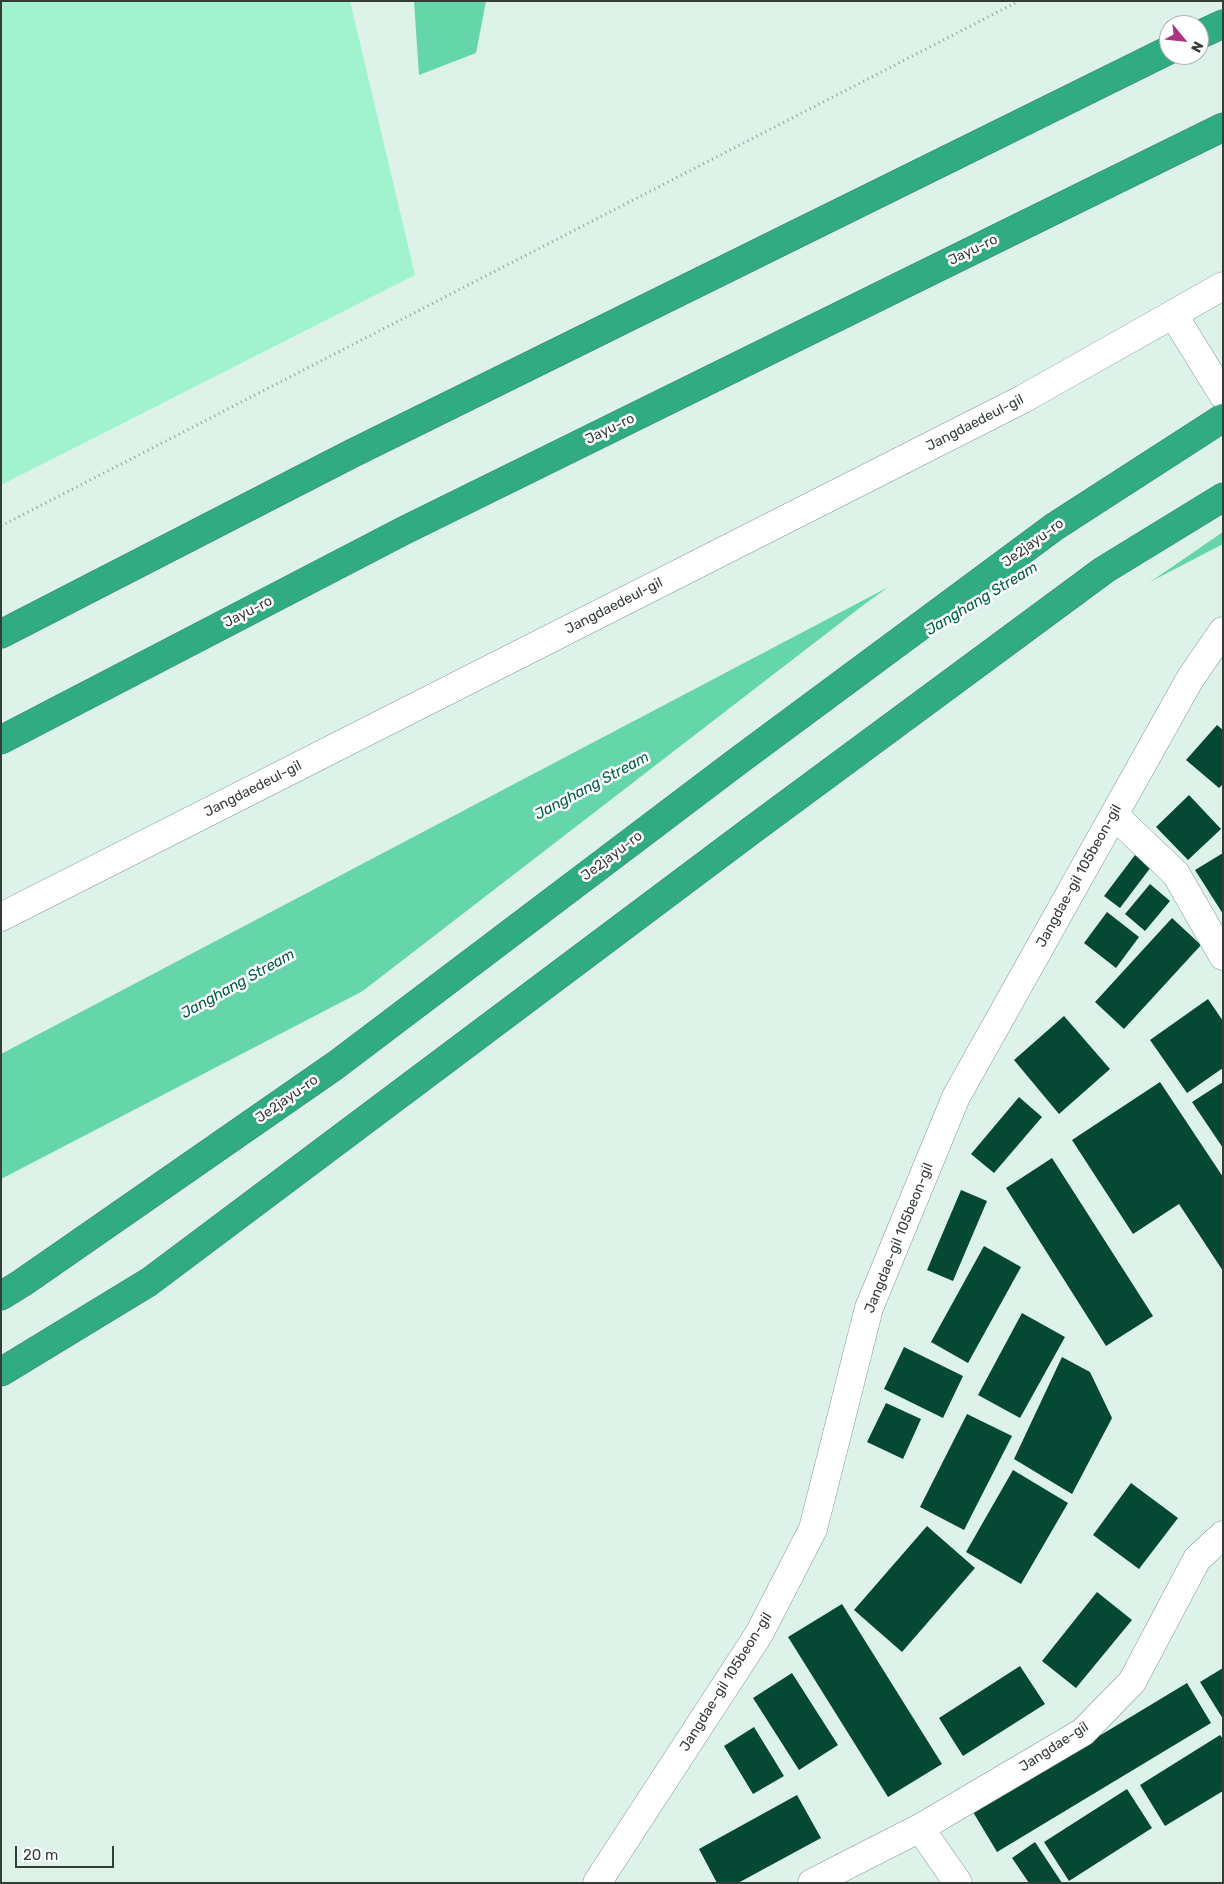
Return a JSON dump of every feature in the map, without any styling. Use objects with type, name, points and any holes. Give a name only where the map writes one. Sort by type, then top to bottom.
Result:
[{"type":"highway","points":[[1209,30],[1223,24]]},
{"type":"highway","points":[[1,634],[351,454],[1159,55]]},
{"type":"highway","name":"Jayu-ro","points":[[1,740],[405,530],[1223,127]]},
{"type":"highway","name":"Je2jayu-ro","points":[[1,1296],[22,1284],[336,1065],[730,767],[1054,527],[1223,418]]},
{"type":"highway","points":[[1,1372],[148,1282],[756,827],[1104,570],[1223,496]]},
{"type":"street","name":"Jangdaedeul-gil","points":[[1,918],[1023,399],[1179,323],[1223,286]]},
{"type":"street","points":[[1179,323],[1223,395]]},
{"type":"street","name":"Jangdae-gil 105beon-gil","points":[[597,1883],[759,1634],[813,1529],[869,1308],[956,1097],[1190,679],[1223,631]]},
{"type":"street","points":[[1114,815],[1176,874],[1223,956]]},
{"type":"street","name":"Jangdae-gil","points":[[812,1883],[920,1828],[1083,1732],[1132,1682],[1197,1559],[1223,1535]]},
{"type":"street","points":[[920,1828],[958,1883]]},
{"type":"path","points":[[1,526],[1019,1]]},
{"type":"shaded area","points":[[1,1],[350,1],[415,275],[1,485]]},
{"type":"water","points":[[414,1],[486,1],[476,53],[419,75]]},
{"type":"water","name":"Janghang Stream","points":[[1223,411],[1223,544],[1,1179],[1,1054]]},
{"type":"pier","points":[[1223,408],[1223,532],[1134,593],[351,1000],[866,603],[908,573]]},
{"type":"building","points":[[1217,725],[1223,730],[1223,784],[1219,788],[1186,760]]},
{"type":"building","points":[[1189,795],[1221,829],[1188,860],[1156,827]]},
{"type":"building","points":[[1223,853],[1223,914],[1195,870]]},
{"type":"building","points":[[1135,855],[1151,867],[1120,908],[1104,896]]},
{"type":"building","points":[[1150,884],[1170,901],[1145,931],[1125,914]]},
{"type":"building","points":[[1107,912],[1139,937],[1116,968],[1084,943]]},
{"type":"building","points":[[1172,918],[1201,945],[1124,1029],[1095,1002]]},
{"type":"building","points":[[1208,999],[1223,1021],[1223,1068],[1187,1093],[1150,1040]]},
{"type":"building","points":[[1064,1016],[1110,1069],[1059,1114],[1014,1060]]},
{"type":"building","points":[[1160,1082],[1223,1177],[1223,1271],[1179,1204],[1133,1234],[1072,1140]]},
{"type":"building","points":[[1223,1082],[1223,1148],[1192,1102]]},
{"type":"building","points":[[1019,1097],[1042,1117],[994,1173],[971,1154]]},
{"type":"building","points":[[1052,1158],[1153,1316],[1106,1346],[1006,1188]]},
{"type":"building","points":[[961,1190],[987,1201],[953,1281],[927,1270]]},
{"type":"building","points":[[984,1246],[1021,1267],[968,1363],[931,1342]]},
{"type":"building","points":[[1022,1313],[1065,1337],[1020,1418],[978,1395]]},
{"type":"building","points":[[904,1347],[963,1376],[943,1418],[884,1389]]},
{"type":"building","points":[[1062,1357],[1090,1372],[1112,1418],[1072,1494],[1014,1459]]},
{"type":"building","points":[[886,1403],[921,1419],[903,1459],[867,1442]]},
{"type":"building","points":[[967,1414],[1012,1436],[964,1530],[920,1507]]},
{"type":"building","points":[[1013,1470],[1068,1503],[1021,1584],[966,1552]]},
{"type":"building","points":[[1131,1483],[1178,1518],[1139,1569],[1093,1535]]},
{"type":"building","points":[[927,1526],[975,1568],[902,1652],[854,1610]]},
{"type":"building","points":[[1097,1592],[1132,1620],[1076,1688],[1042,1661]]},
{"type":"building","points":[[842,1604],[942,1764],[888,1797],[788,1637]]},
{"type":"building","points":[[1020,1666],[1045,1704],[963,1756],[939,1718]]},
{"type":"building","points":[[1223,1668],[1223,1719],[1200,1682]]},
{"type":"building","points":[[792,1673],[838,1745],[799,1770],[753,1698]]},
{"type":"building","points":[[1187,1683],[1211,1723],[997,1852],[973,1812]]},
{"type":"building","points":[[754,1727],[784,1776],[753,1794],[724,1746]]},
{"type":"building","points":[[1220,1735],[1223,1739],[1223,1791],[1165,1826],[1140,1785]]},
{"type":"building","points":[[1127,1789],[1152,1828],[1069,1881],[1044,1842]]},
{"type":"building","points":[[797,1795],[821,1838],[738,1883],[717,1883],[699,1849]]},
{"type":"building","points":[[1035,1842],[1062,1883],[1029,1883],[1012,1858]]}]
